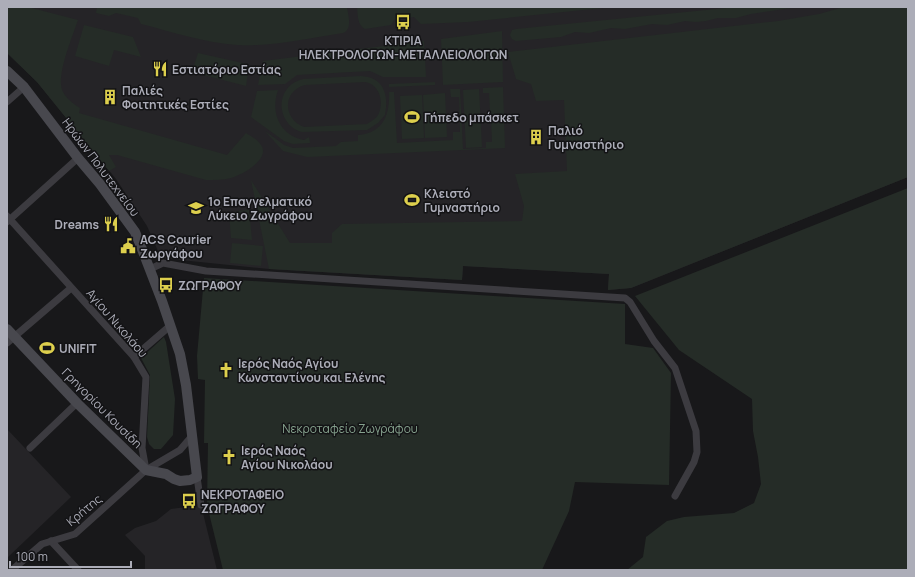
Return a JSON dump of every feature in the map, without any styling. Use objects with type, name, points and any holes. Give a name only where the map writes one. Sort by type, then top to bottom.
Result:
[{"type":"street","name":"Ηρώων Πολυτεχνείου","points":[[7,71],[24,87],[78,158],[100,184],[135,232],[171,325],[180,354],[186,385],[197,477]]},
{"type":"street","points":[[7,102],[24,87]]},
{"type":"street","points":[[8,219],[78,158]]},
{"type":"street","name":"Αγίου Νικολάου","points":[[8,219],[134,357],[146,378],[142,448],[146,470]]},
{"type":"street","points":[[150,269],[163,263],[206,271],[625,298],[630,302],[654,341],[675,368],[696,431],[698,452],[675,496]]},
{"type":"street","points":[[10,340],[71,288]]},
{"type":"street","points":[[134,357],[171,325]]},
{"type":"street","name":"Γρηγορίου Κουσίδη","points":[[7,329],[10,340],[146,470]]},
{"type":"street","points":[[30,448],[77,403]]},
{"type":"street","points":[[146,470],[180,450],[192,436]]},
{"type":"street","points":[[146,470],[166,474],[180,481],[188,481],[197,477],[201,505]]},
{"type":"street","name":"Κρήτης","points":[[12,570],[42,544],[75,534],[146,470]]},
{"type":"street","points":[[51,541],[78,570]]},
{"type":"shaded area","points":[[7,7],[908,7],[908,177],[631,288],[608,290],[609,274],[463,266],[462,280],[269,269],[161,258],[147,226],[116,179],[37,82],[7,53]]},
{"type":"shaded area","points":[[7,429],[71,497],[7,558]]},
{"type":"shaded area","points":[[201,505],[217,570],[145,570],[145,556],[125,535],[135,528],[156,521],[171,509]]},
{"type":"green space","points":[[7,7],[28,7],[78,20],[62,69],[61,88],[70,101],[80,108],[79,113],[227,155],[246,133],[261,145],[263,150],[262,156],[254,166],[242,174],[222,180],[206,180],[117,155],[109,155],[116,167],[109,171],[37,82],[7,53]]},
{"type":"green space","points":[[97,7],[347,7],[349,25],[343,33],[304,40],[264,45],[237,45],[201,40],[177,34],[141,24],[138,18],[116,13],[109,16],[96,13]]},
{"type":"green space","points":[[357,7],[612,7],[468,22],[421,24],[414,17],[394,20],[391,25],[365,29],[359,22]]},
{"type":"green space","points":[[736,7],[798,7],[751,14],[736,18],[718,18],[696,22],[685,21],[667,25],[652,24],[625,29],[611,28],[589,33],[575,32],[561,37],[516,41],[512,39],[510,35],[512,30],[516,29]]},
{"type":"green space","points":[[844,7],[908,7],[908,177],[631,288],[608,290],[609,274],[463,266],[462,280],[269,269],[251,180],[290,243],[332,243],[332,233],[342,224],[522,221],[524,206],[515,174],[567,171],[564,100],[536,101],[531,84],[516,79],[508,52],[778,21],[819,14]]},
{"type":"green space","points":[[84,25],[133,37],[141,57],[114,50],[109,66],[75,56]]},
{"type":"green space","points":[[502,31],[503,82],[443,85],[441,39]]},
{"type":"green space","points":[[424,41],[426,77],[383,77],[370,71],[297,75],[285,84],[258,85],[263,61]]},
{"type":"green space","points":[[198,53],[247,64],[249,67],[246,86],[192,72]]},
{"type":"green space","points":[[361,76],[369,77],[375,80],[383,88],[386,101],[385,115],[378,123],[367,130],[302,132],[296,130],[290,126],[283,115],[282,101],[283,95],[289,87],[294,82],[303,79]],"holes":[[[370,83],[377,90],[381,103],[378,115],[367,124],[304,127],[297,123],[289,112],[288,105],[292,93],[297,88],[305,85]]]},
{"type":"green space","points":[[435,82],[435,85],[389,87],[389,84]]},
{"type":"green space","points":[[503,87],[505,148],[307,157],[283,151],[265,131],[284,145],[293,148],[336,146],[341,142],[358,141],[358,135],[374,131],[384,121],[388,108],[389,92],[394,92],[397,143],[453,140],[453,132],[460,132],[459,97],[451,97],[450,89],[460,89],[463,149],[486,148],[486,142],[492,142],[491,121],[485,121],[484,114],[490,113],[489,93],[483,93],[483,88]]},
{"type":"green space","points":[[479,89],[482,147],[466,148],[463,90]]},
{"type":"green space","points":[[278,90],[275,107],[279,122],[283,128],[296,137],[304,140],[309,137],[310,143],[293,144],[284,141],[251,117],[257,91]]},
{"type":"green space","points":[[445,93],[447,137],[425,138],[423,95]]},
{"type":"green space","name":"Γήπεδο μπάσκετ","points":[[422,95],[424,138],[402,139],[400,96]]},
{"type":"green space","points":[[908,188],[908,570],[627,570],[643,557],[646,537],[667,521],[684,517],[734,513],[754,503],[761,484],[753,431],[752,399],[679,350],[635,296]]},
{"type":"green space","points":[[249,209],[252,240],[231,238],[229,213]]},
{"type":"green space","points":[[232,243],[263,246],[261,266],[230,263]]},
{"type":"green space","name":"Νεκροταφείο Ζωγράφου","points":[[204,278],[625,304],[625,344],[653,348],[671,373],[669,485],[575,482],[569,511],[542,570],[223,570],[207,505],[208,443],[204,443],[205,380],[198,379],[197,356]]},
{"type":"green space","points":[[164,337],[175,399],[173,435],[161,449],[154,449],[149,444],[147,437],[150,375],[141,358]]},
{"type":"place","name":"ΚΤΙΡΙΑ ΗΛΕΚΤΡΟΛΟΓΩΝ-ΜΕΤΑΛΛΕΙΟΛΟΓΩΝ","points":[[403,22]]},
{"type":"place","name":"Εστιατόριο Εστίας","points":[[160,69]]},
{"type":"place","name":"Παλιές Φοιτητικές Εστίες","points":[[110,97]]},
{"type":"place","name":"Γήπεδο μπάσκετ","points":[[412,117]]},
{"type":"place","name":"Παλιό Γυμναστήριο","points":[[536,137]]},
{"type":"place","name":"Κλειστό Γυμναστήριο","points":[[412,200]]},
{"type":"place","name":"1ο Επαγγελματικό Λύκειο Ζωγράφου","points":[[196,208]]},
{"type":"place","name":"Dreams","points":[[111,224]]},
{"type":"place","name":"ACS Courier Ζωργάφου","points":[[128,246]]},
{"type":"place","name":"ΖΩΓΡΑΦΟΥ","points":[[166,285]]},
{"type":"place","name":"UNIFIT","points":[[47,348]]},
{"type":"place","name":"Ιερός Ναός Αγίου Κωνσταντίνου και Ελένης","points":[[226,370]]},
{"type":"place","name":"Ιερός Ναός Αγίου Νικολάου","points":[[229,457]]},
{"type":"place","name":"ΝΕΚΡΟΤΑΦΕΙΟ ΖΩΓΡΑΦΟΥ","points":[[189,501]]}]
